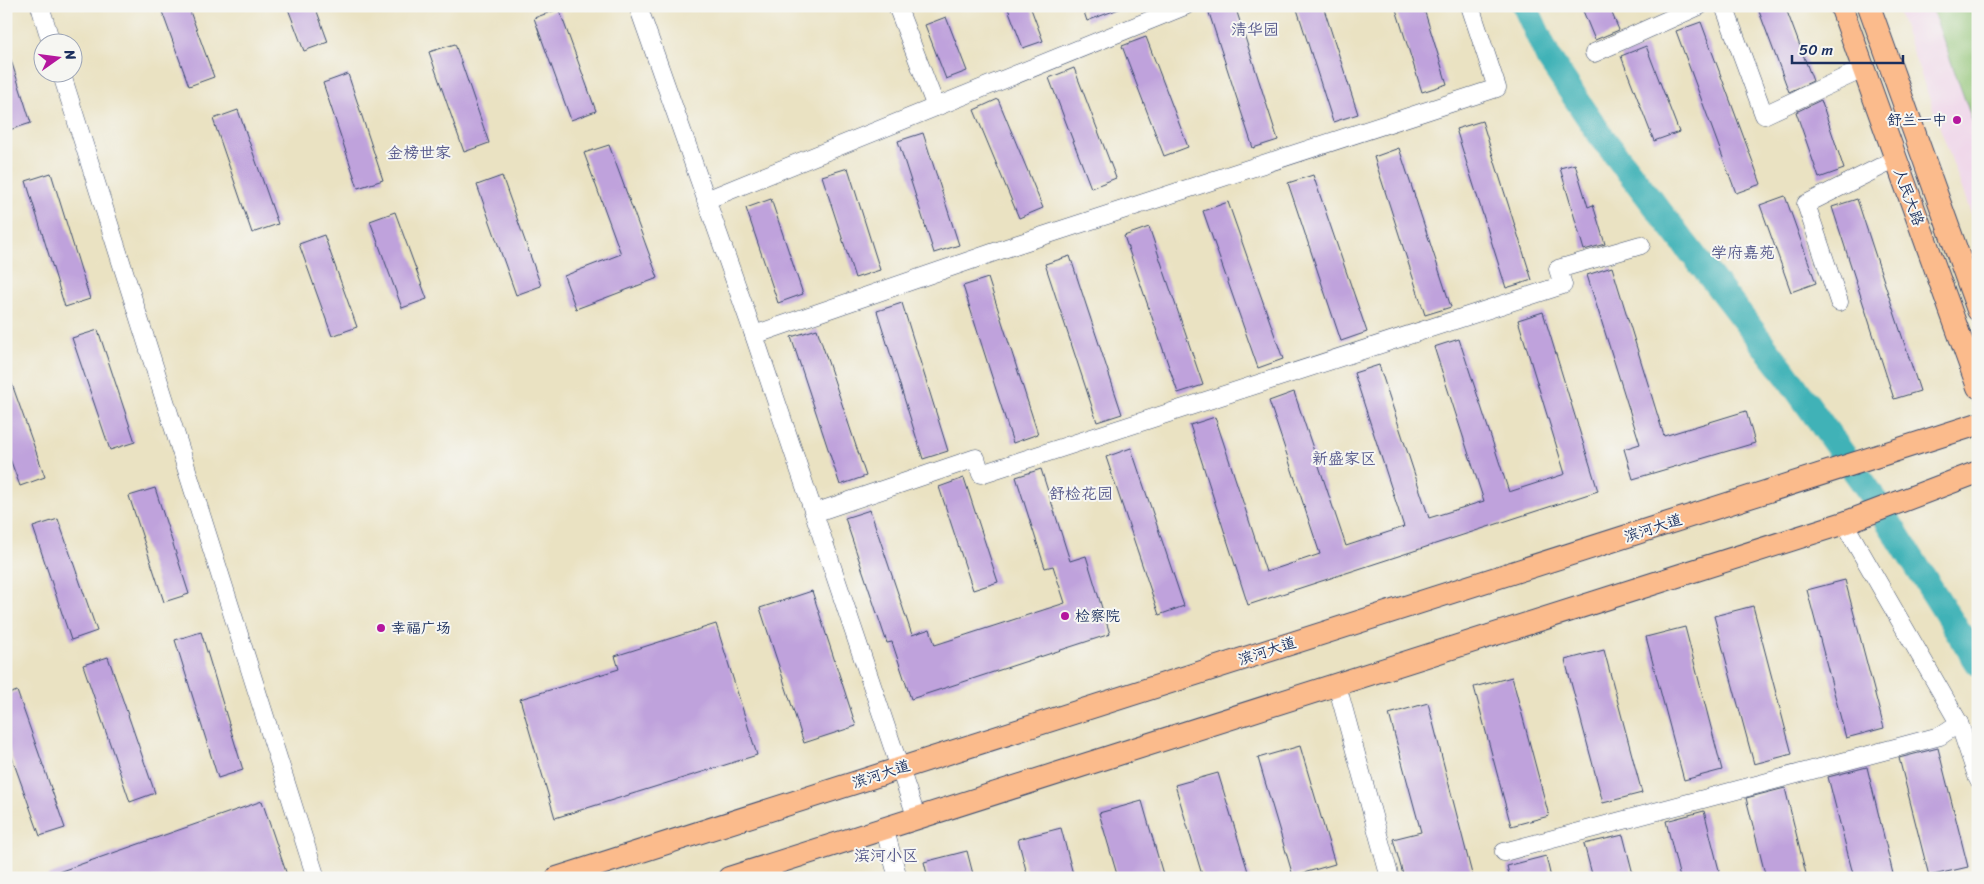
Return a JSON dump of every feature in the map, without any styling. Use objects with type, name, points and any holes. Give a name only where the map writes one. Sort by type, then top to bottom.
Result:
[{"type":"main road","name":"人民大路","points":[[1841,6],[1978,387]]},
{"type":"main road","name":"人民大路","points":[[1869,6],[1978,310]]},
{"type":"main road","name":"滨河大道","points":[[557,878],[1978,424]]},
{"type":"main road","points":[[729,878],[884,827],[917,819],[1844,523],[1978,472]]},
{"type":"street","points":[[40,6],[48,32]]},
{"type":"street","points":[[638,6],[754,335],[917,819]]},
{"type":"street","points":[[897,6],[936,107]]},
{"type":"street","points":[[706,200],[1185,6]]},
{"type":"street","points":[[754,335],[1014,245],[1497,88],[1470,6]]},
{"type":"street","points":[[1594,53],[1700,6]]},
{"type":"street","points":[[1724,6],[1764,114],[1863,69]]},
{"type":"street","points":[[64,82],[316,878]]},
{"type":"street","points":[[1839,302],[1806,204],[1896,159]]},
{"type":"street","points":[[814,513],[976,458],[981,474],[1563,286],[1558,269],[1641,245]]},
{"type":"street","points":[[1844,523],[1959,723],[1978,779]]},
{"type":"street","points":[[1337,685],[1390,878]]},
{"type":"street","points":[[1504,852],[1940,736],[1959,723]]},
{"type":"street","points":[[884,827],[898,878]]},
{"type":"shaded area","name":"舒兰一中","points":[[1896,6],[1978,6],[1978,233]]},
{"type":"green space","points":[[1931,6],[1978,6],[1978,136]]},
{"type":"building","points":[[160,6],[188,6],[214,77],[189,86]]},
{"type":"building","points":[[287,6],[315,6],[328,42],[304,51]]},
{"type":"building","points":[[1007,6],[1030,6],[1043,41],[1023,48]]},
{"type":"building","points":[[1082,6],[1124,6],[1124,7],[1087,21]]},
{"type":"building","points":[[1235,6],[1278,140],[1253,148],[1209,13]]},
{"type":"building","points":[[1296,6],[1323,6],[1358,114],[1333,122]]},
{"type":"building","points":[[1395,6],[1423,6],[1447,84],[1422,92]]},
{"type":"building","points":[[1581,6],[1609,6],[1619,30],[1595,40]]},
{"type":"building","points":[[1757,6],[1785,6],[1813,81],[1789,92]]},
{"type":"building","points":[[559,9],[596,111],[571,120],[534,18]]},
{"type":"building","points":[[946,17],[967,71],[946,79],[925,25]]},
{"type":"building","points":[[1701,22],[1761,184],[1736,193],[1676,31]]},
{"type":"building","points":[[1146,37],[1188,147],[1164,156],[1122,46]]},
{"type":"building","points":[[455,44],[489,143],[464,152],[429,52]]},
{"type":"building","points":[[1646,46],[1679,132],[1654,141],[1621,56]]},
{"type":"building","points":[[6,54],[9,54],[31,123],[6,131]]},
{"type":"building","points":[[1074,68],[1116,178],[1091,188],[1049,78]]},
{"type":"building","points":[[348,74],[383,180],[358,188],[323,83]]},
{"type":"building","points":[[998,99],[1043,208],[1019,218],[974,110]]},
{"type":"building","points":[[1821,100],[1844,169],[1819,178],[1796,112]]},
{"type":"building","points":[[238,110],[278,224],[252,233],[213,119]]},
{"type":"building","points":[[1482,121],[1532,280],[1506,288],[1456,129]]},
{"type":"building","points":[[923,133],[959,245],[934,253],[898,141]]},
{"type":"building","points":[[609,145],[658,278],[576,309],[564,276],[621,254],[584,153]]},
{"type":"building","points":[[1399,148],[1451,307],[1425,315],[1374,157]]},
{"type":"building","points":[[1575,164],[1588,207],[1593,205],[1605,244],[1584,250],[1560,168]]},
{"type":"building","points":[[848,168],[880,270],[855,278],[822,176]]},
{"type":"building","points":[[51,173],[90,299],[65,307],[26,181]]},
{"type":"building","points":[[1313,175],[1367,332],[1341,341],[1288,183]]},
{"type":"building","points":[[502,176],[541,286],[516,295],[477,185]]},
{"type":"building","points":[[1785,196],[1816,283],[1791,292],[1760,205]]},
{"type":"building","points":[[771,199],[803,294],[778,303],[746,208]]},
{"type":"building","points":[[1857,199],[1920,391],[1894,399],[1832,207]]},
{"type":"building","points":[[1228,202],[1283,359],[1258,368],[1203,211]]},
{"type":"building","points":[[395,212],[427,299],[402,308],[370,221]]},
{"type":"building","points":[[1149,227],[1203,385],[1178,393],[1124,236]]},
{"type":"building","points":[[324,235],[357,327],[332,336],[299,244]]},
{"type":"building","points":[[1070,256],[1122,414],[1097,422],[1045,264]]},
{"type":"building","points":[[1612,267],[1664,436],[1746,411],[1755,443],[1633,479],[1624,449],[1640,444],[1587,275]]},
{"type":"building","points":[[988,278],[1038,434],[1013,443],[963,286]]},
{"type":"building","points":[[902,303],[948,451],[923,459],[877,311]]},
{"type":"building","points":[[1543,312],[1598,491],[1248,605],[1190,425],[1215,417],[1266,572],[1320,554],[1269,401],[1294,392],[1346,546],[1404,527],[1354,373],[1379,365],[1429,518],[1484,501],[1434,347],[1459,339],[1509,492],[1565,474],[1518,320]]},
{"type":"building","points":[[817,329],[866,476],[840,485],[791,337]]},
{"type":"building","points":[[98,330],[135,442],[110,450],[72,338]]},
{"type":"building","points":[[6,373],[8,373],[45,477],[20,486],[6,448]]},
{"type":"building","points":[[1131,448],[1184,606],[1159,615],[1106,457]]},
{"type":"building","name":"检察院","points":[[1041,469],[1070,561],[1086,556],[1110,634],[911,699],[892,642],[887,643],[845,518],[870,510],[912,635],[930,629],[935,645],[1065,603],[1053,566],[1045,568],[1016,477]]},
{"type":"building","points":[[964,478],[998,582],[973,590],[939,487]]},
{"type":"building","points":[[155,488],[189,594],[164,602],[129,496]]},
{"type":"building","points":[[58,519],[97,631],[71,640],[33,527]]},
{"type":"building","points":[[1845,580],[1884,728],[1846,738],[1807,590]]},
{"type":"building","points":[[812,591],[856,726],[804,743],[760,608]]},
{"type":"building","points":[[1753,606],[1792,754],[1754,764],[1714,616]]},
{"type":"building","points":[[716,624],[757,755],[555,818],[520,699],[619,669],[615,656]]},
{"type":"building","points":[[1685,627],[1722,770],[1684,780],[1646,637]]},
{"type":"building","points":[[201,632],[243,770],[218,778],[175,640]]},
{"type":"building","points":[[1604,650],[1642,793],[1603,803],[1565,660]]},
{"type":"building","points":[[108,657],[155,793],[130,802],[83,665]]},
{"type":"building","points":[[1512,677],[1549,816],[1511,826],[1474,687]]},
{"type":"building","points":[[17,691],[65,828],[40,836],[6,741],[6,695]]},
{"type":"building","points":[[1428,703],[1473,878],[1404,878],[1393,839],[1421,832],[1389,714]]},
{"type":"building","points":[[1300,746],[1335,864],[1293,876],[1258,758]]},
{"type":"building","points":[[1938,748],[1968,867],[1929,876],[1899,758]]},
{"type":"building","points":[[1867,767],[1894,878],[1854,878],[1828,777]]},
{"type":"building","points":[[1218,773],[1250,878],[1203,878],[1175,785]]},
{"type":"building","points":[[1785,788],[1807,878],[1766,878],[1746,798]]},
{"type":"building","points":[[262,801],[288,878],[48,878],[47,876]]},
{"type":"building","points":[[1142,801],[1164,878],[1118,878],[1099,813]]},
{"type":"building","points":[[1704,811],[1721,878],[1680,878],[1666,821]]},
{"type":"building","points":[[1061,828],[1074,878],[1028,878],[1018,839]]},
{"type":"building","points":[[1623,835],[1634,878],[1593,878],[1584,844]]},
{"type":"building","points":[[967,851],[974,878],[928,878],[924,862]]},
{"type":"building","points":[[1546,856],[1551,878],[1510,878],[1507,866]]},
{"type":"waterway","points":[[1525,6],[1548,57],[1601,136],[1783,370],[1867,488],[1978,663]]},
{"type":"place","name":"舒兰一中","points":[[1957,120]]},
{"type":"place","name":"检察院","points":[[1065,616]]},
{"type":"place","name":"幸福广场","points":[[381,628]]},
{"type":"district","name":"清华园","points":[[1255,29]]},
{"type":"district","name":"金榜世家","points":[[419,152]]},
{"type":"district","name":"学府嘉苑","points":[[1743,252]]},
{"type":"district","name":"新盛家区","points":[[1344,458]]},
{"type":"district","name":"舒检花园","points":[[1081,493]]},
{"type":"district","name":"滨河小区","points":[[886,855]]}]
